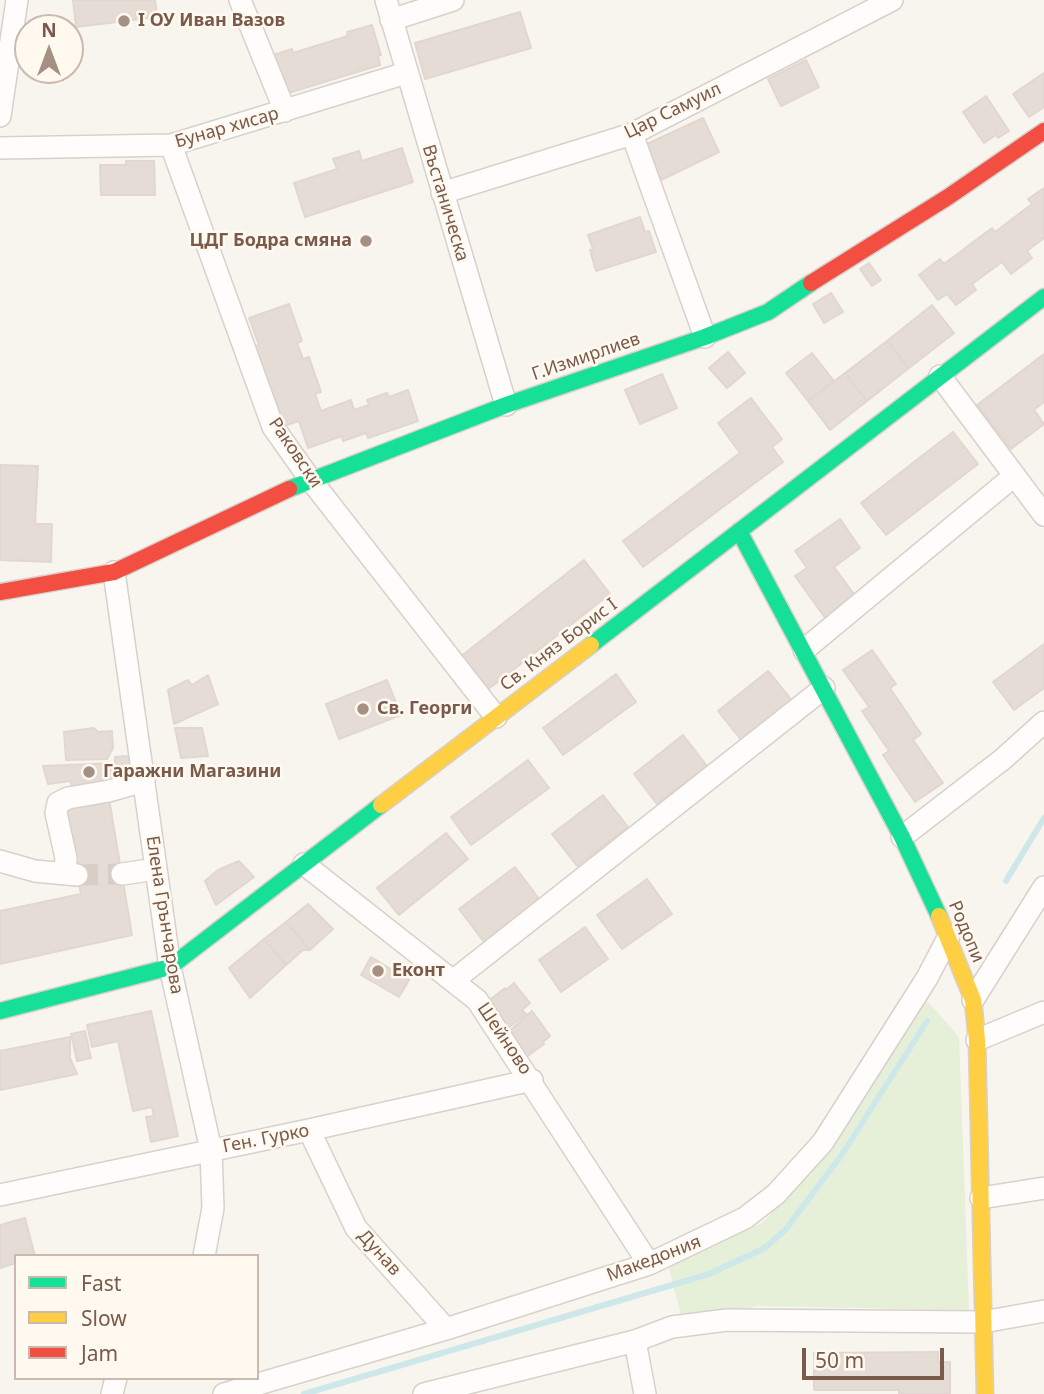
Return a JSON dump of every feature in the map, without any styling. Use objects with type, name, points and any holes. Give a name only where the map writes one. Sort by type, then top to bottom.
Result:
[{"type":"street","points":[[0,116],[16,0]]},
{"type":"street","points":[[240,0],[285,111]]},
{"type":"street","points":[[389,10],[453,0]]},
{"type":"street","name":"Цар Самуил","points":[[443,193],[632,134],[892,0]]},
{"type":"street","name":"Въстаническа","points":[[389,10],[506,405]]},
{"type":"street","name":"Бунар хисар","points":[[0,148],[171,145],[406,73]]},
{"type":"street","name":"Г.Измирлиев","points":[[0,592],[114,572],[310,479],[506,405],[705,337],[768,312],[948,197],[1044,131]]},
{"type":"street","points":[[632,134],[705,337]]},
{"type":"street","name":"Раковски","points":[[171,145],[273,427],[310,479],[496,717]]},
{"type":"street","name":"Св. Княз Борис I","points":[[0,1011],[170,967],[1044,297]]},
{"type":"street","points":[[940,376],[1044,515]]},
{"type":"street","points":[[804,650],[1014,476]]},
{"type":"street","name":"Родопи","points":[[739,531],[902,837],[949,936],[973,1000],[977,1040],[985,1394]]},
{"type":"street","name":"Елена Грънчарова","points":[[114,572],[170,967],[211,1150],[213,1208],[204,1254]]},
{"type":"street","points":[[454,980],[824,688]]},
{"type":"street","points":[[902,837],[1003,759],[1044,722]]},
{"type":"street","points":[[0,861],[34,871],[71,875],[56,813],[58,803],[68,798],[109,791],[144,781]]},
{"type":"street","name":"Шейново","points":[[304,864],[477,1000],[532,1080],[649,1264]]},
{"type":"street","points":[[122,874],[156,869]]},
{"type":"street","points":[[973,1000],[1044,887]]},
{"type":"street","name":"Македония","points":[[224,1394],[446,1329],[649,1264],[745,1218],[776,1194],[823,1142],[927,978],[949,936]]},
{"type":"street","points":[[977,1040],[1044,1012]]},
{"type":"street","name":"Ген. Гурко","points":[[0,1195],[532,1080]]},
{"type":"street","name":"Дунав","points":[[309,1130],[356,1228],[446,1329]]},
{"type":"street","points":[[981,1198],[1044,1188]]},
{"type":"street","points":[[424,1394],[635,1341],[672,1328],[727,1320],[983,1322],[1044,1311]]},
{"type":"street","points":[[635,1341],[645,1394]]},
{"type":"green space","points":[[922,995],[959,1037],[969,1310],[759,1306],[682,1319],[668,1265],[762,1223],[821,1162],[864,1097]]},
{"type":"building","points":[[73,0],[155,0],[157,17],[84,26],[84,14],[75,14]]},
{"type":"building","points":[[520,12],[531,48],[425,79],[415,43]]},
{"type":"building","points":[[372,25],[381,55],[378,56],[380,65],[282,95],[270,56],[292,49],[293,53],[348,36],[347,32]]},
{"type":"building","points":[[806,60],[819,87],[781,106],[768,79]]},
{"type":"building","points":[[1044,73],[1044,107],[1029,117],[1013,94]]},
{"type":"building","points":[[986,96],[1009,131],[984,143],[963,112]]},
{"type":"building","points":[[703,118],[719,152],[661,180],[645,145]]},
{"type":"building","points":[[402,148],[413,182],[305,217],[294,183],[337,169],[333,159],[359,151],[362,161]]},
{"type":"building","points":[[126,161],[154,161],[155,195],[101,195],[100,165],[126,165]]},
{"type":"building","points":[[1044,188],[1044,238],[1027,251],[1032,258],[1011,274],[1002,262],[972,284],[976,290],[956,305],[947,294],[938,300],[919,275],[940,259],[944,264],[992,228],[995,232],[1032,204],[1028,199]]},
{"type":"building","points":[[640,217],[645,232],[649,231],[656,252],[596,271],[588,235]]},
{"type":"building","points":[[869,263],[881,280],[872,286],[860,269]]},
{"type":"building","points":[[831,293],[843,312],[824,323],[813,304]]},
{"type":"building","points":[[289,304],[302,341],[297,343],[303,359],[309,357],[321,392],[315,394],[321,411],[351,400],[354,410],[369,405],[367,400],[387,393],[389,397],[408,390],[418,421],[368,438],[366,433],[343,441],[342,436],[308,448],[299,421],[284,426],[275,398],[270,400],[252,347],[259,345],[249,318]]},
{"type":"building","points":[[932,305],[954,333],[909,368],[887,341]]},
{"type":"building","points":[[887,341],[909,368],[867,401],[845,373]]},
{"type":"building","points":[[728,352],[745,373],[727,388],[709,368]]},
{"type":"building","points":[[812,353],[834,381],[808,401],[786,373]]},
{"type":"building","points":[[1044,354],[1044,402],[1034,410],[1044,424],[1011,449],[977,405]]},
{"type":"building","points":[[845,373],[867,401],[830,430],[808,401]]},
{"type":"building","points":[[662,374],[677,408],[640,424],[625,390]]},
{"type":"building","points":[[751,398],[782,439],[772,447],[783,462],[643,567],[623,541],[740,453],[718,423]]},
{"type":"building","points":[[953,432],[978,464],[886,535],[861,503]]},
{"type":"building","points":[[0,465],[38,466],[35,524],[52,524],[51,562],[0,560]]},
{"type":"building","points":[[840,519],[860,548],[834,567],[856,597],[826,619],[795,576],[807,568],[795,551]]},
{"type":"building","points":[[584,560],[610,594],[486,691],[460,657]]},
{"type":"building","points":[[1044,644],[1044,688],[1014,710],[993,682]]},
{"type":"building","points":[[872,650],[896,684],[890,688],[921,734],[913,740],[943,783],[915,802],[883,755],[889,751],[862,711],[869,707],[843,670]]},
{"type":"building","points":[[768,671],[793,702],[742,741],[718,711]]},
{"type":"building","points":[[616,674],[636,702],[563,755],[543,728]]},
{"type":"building","points":[[208,675],[218,704],[174,724],[168,690],[188,680],[192,685]]},
{"type":"building","name":"Св. Георги","points":[[387,680],[401,715],[339,739],[326,704]]},
{"type":"building","points":[[94,728],[98,732],[112,731],[113,748],[107,759],[66,760],[64,732]]},
{"type":"building","points":[[175,728],[202,728],[208,756],[181,758]]},
{"type":"building","points":[[683,735],[707,766],[657,804],[634,774]]},
{"type":"building","name":"Гаражни Магазини","points":[[130,756],[134,777],[73,787],[70,781],[48,784],[43,766],[115,763],[115,757]]},
{"type":"building","points":[[528,760],[549,788],[471,845],[451,817]]},
{"type":"building","points":[[603,795],[628,827],[577,866],[552,834]]},
{"type":"building","points":[[109,799],[132,935],[0,964],[0,911],[81,894],[63,807]]},
{"type":"building","points":[[446,833],[468,859],[399,915],[377,888]]},
{"type":"building","points":[[239,861],[254,877],[216,905],[205,881],[218,870]]},
{"type":"building","points":[[515,867],[540,900],[484,942],[459,909]]},
{"type":"building","points":[[647,879],[672,914],[622,949],[597,915]]},
{"type":"building","points":[[308,904],[333,929],[310,950],[286,922]]},
{"type":"building","points":[[286,922],[310,950],[303,950],[286,965],[264,939]]},
{"type":"building","points":[[585,927],[608,959],[561,992],[539,960]]},
{"type":"building","points":[[264,939],[286,965],[250,998],[229,968]]},
{"type":"building","points":[[371,957],[409,980],[399,997],[361,975]]},
{"type":"building","points":[[514,983],[530,1003],[522,1010],[526,1014],[508,1028],[487,1002]]},
{"type":"building","points":[[151,1011],[178,1136],[151,1142],[146,1117],[154,1116],[152,1107],[133,1111],[118,1041],[92,1047],[87,1025]]},
{"type":"building","points":[[532,1011],[550,1036],[525,1058],[506,1034]]},
{"type":"building","points":[[85,1031],[91,1058],[77,1061],[71,1034]]},
{"type":"building","points":[[70,1037],[70,1058],[77,1074],[0,1090],[0,1051]]},
{"type":"building","points":[[25,1218],[34,1254],[14,1254],[14,1264],[0,1268],[0,1225]]},
{"type":"building","points":[[938,1352],[938,1362],[950,1362],[950,1394],[899,1394],[899,1390],[814,1390],[814,1353]]},
{"type":"waterway","points":[[1006,881],[1044,818]]},
{"type":"waterway","points":[[304,1394],[709,1274],[765,1248],[786,1229],[841,1156],[927,1021]]},
{"type":"tunnel","points":[[77,875],[122,874]]},
{"type":"traffic: fast","points":[[289,489],[506,405],[705,337],[768,312],[811,283]]},
{"type":"traffic: fast","points":[[591,645],[1044,297]]},
{"type":"traffic: fast","points":[[739,531],[902,837],[939,916]]},
{"type":"traffic: fast","points":[[0,1011],[170,967],[381,805]]},
{"type":"traffic: slow","points":[[381,805],[591,645]]},
{"type":"traffic: slow","points":[[939,916],[973,1000],[977,1040],[985,1394]]},
{"type":"traffic: jam","points":[[811,283],[948,197],[1044,131]]},
{"type":"traffic: jam","points":[[0,592],[114,572],[289,489]]},
{"type":"place","name":"I ОУ Иван Вазов","points":[[124,21]]},
{"type":"place","name":"ЦДГ Бодра смяна","points":[[366,241]]},
{"type":"place","name":"Св. Георги","points":[[363,709]]},
{"type":"place","name":"Гаражни Магазини","points":[[89,772]]},
{"type":"place","name":"Еконт","points":[[378,971]]}]
